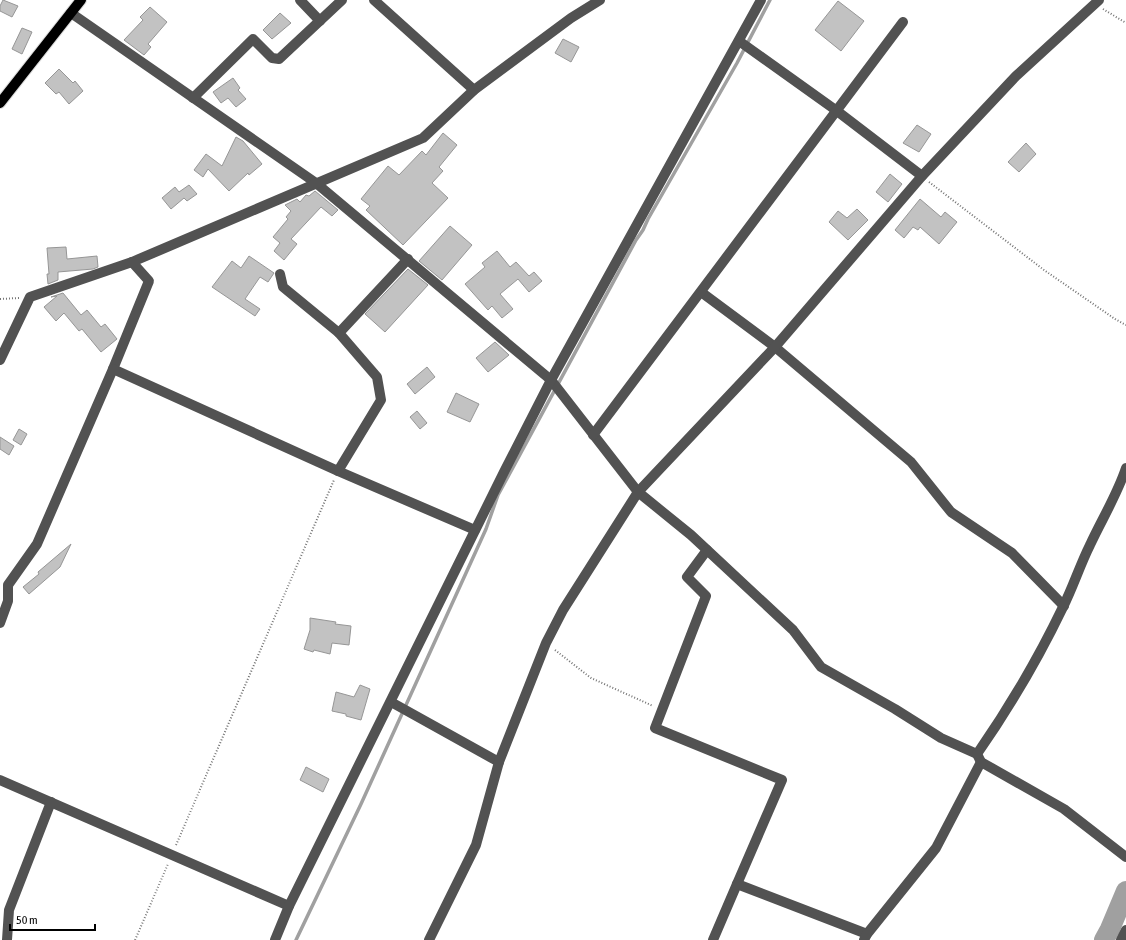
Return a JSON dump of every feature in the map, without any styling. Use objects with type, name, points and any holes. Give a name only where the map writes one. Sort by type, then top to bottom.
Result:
[{"type":"main road","points":[[0,103],[81,0]]},
{"type":"street","points":[[300,0],[320,21]]},
{"type":"street","points":[[193,98],[253,39],[272,58],[279,59],[342,0]]},
{"type":"street","points":[[374,0],[474,90]]},
{"type":"street","points":[[0,360],[30,297],[132,262],[423,138],[474,90],[571,18],[600,0]]},
{"type":"street","points":[[275,940],[290,906],[475,530],[551,380],[761,0]]},
{"type":"street","points":[[429,940],[476,845],[499,762],[546,643],[562,610],[638,492],[775,347],[922,176],[1016,76],[1097,2]]},
{"type":"street","points":[[70,13],[316,183],[551,380],[638,492],[691,534],[793,630],[821,667],[1064,809],[1125,855]]},
{"type":"street","points":[[593,435],[904,22]]},
{"type":"street","points":[[739,40],[837,111],[922,176]]},
{"type":"street","points":[[339,333],[408,259]]},
{"type":"street","points":[[0,623],[8,601],[8,585],[37,544],[113,369],[149,281],[132,262]]},
{"type":"street","points":[[280,274],[283,287],[339,333],[377,377],[381,400],[338,471]]},
{"type":"street","points":[[701,292],[775,347],[910,462],[950,512],[1012,553],[1064,606]]},
{"type":"street","points":[[113,369],[338,471],[475,530]]},
{"type":"street","points":[[737,884],[865,937],[936,848],[989,736],[1039,654],[1064,606],[1090,546],[1121,483],[1126,468]]},
{"type":"street","points":[[707,550],[687,577],[706,596],[655,728],[782,780],[713,940]]},
{"type":"street","points":[[391,702],[499,762]]},
{"type":"street","points":[[0,780],[290,906]]},
{"type":"street","points":[[7,940],[9,910],[51,802]]},
{"type":"street","points":[[1121,940],[1126,930]]},
{"type":"path","points":[[1097,2],[1126,23]]},
{"type":"path","points":[[922,176],[1044,270],[1126,325]]},
{"type":"path","points":[[0,299],[30,297]]},
{"type":"path","points":[[135,940],[338,471]]},
{"type":"path","points":[[546,643],[591,678],[662,710]]},
{"type":"building","points":[[3,0],[18,6],[12,17],[0,11],[0,6]]},
{"type":"building","points":[[838,1],[864,21],[841,51],[815,30]]},
{"type":"building","points":[[150,7],[167,22],[148,44],[151,47],[144,55],[124,40],[143,20],[140,17]]},
{"type":"building","points":[[280,13],[291,23],[272,39],[263,30]]},
{"type":"building","points":[[22,28],[32,32],[22,54],[12,49]]},
{"type":"building","points":[[563,39],[579,47],[571,62],[555,53]]},
{"type":"building","points":[[59,69],[73,83],[75,81],[83,91],[69,104],[59,92],[56,94],[45,83]]},
{"type":"building","points":[[233,78],[240,88],[238,90],[246,99],[236,107],[228,98],[221,103],[213,92]]},
{"type":"building","points":[[917,125],[931,134],[919,152],[903,143]]},
{"type":"building","points":[[443,133],[457,145],[439,167],[443,171],[432,183],[448,198],[403,245],[366,210],[370,206],[361,199],[388,166],[399,175],[422,151],[426,155]]},
{"type":"building","points":[[236,137],[243,141],[262,164],[249,175],[248,173],[229,191],[208,169],[203,177],[194,170],[206,154],[222,166]]},
{"type":"building","points":[[1026,143],[1036,154],[1019,172],[1008,162]]},
{"type":"building","points":[[890,174],[902,184],[888,202],[876,192]]},
{"type":"building","points":[[189,185],[197,194],[187,201],[184,198],[171,209],[162,198],[175,187],[179,192]]},
{"type":"building","points":[[315,191],[338,210],[332,216],[321,207],[291,239],[297,244],[284,260],[274,251],[280,243],[273,237],[288,219],[286,217],[291,211],[285,205],[297,199],[300,202],[306,195],[309,196]]},
{"type":"building","points":[[920,199],[941,217],[945,212],[957,222],[939,244],[920,227],[918,230],[913,227],[904,238],[895,230]]},
{"type":"building","points":[[857,209],[868,220],[848,240],[829,222],[838,211],[847,218]]},
{"type":"building","points":[[450,226],[472,245],[442,280],[419,261]]},
{"type":"building","points":[[66,247],[67,259],[97,256],[98,267],[93,269],[58,272],[58,280],[48,284],[47,274],[49,274],[47,248]]},
{"type":"building","points":[[497,251],[510,267],[516,262],[529,276],[534,272],[542,281],[529,292],[518,279],[500,294],[513,309],[502,318],[492,306],[488,310],[465,284],[485,267],[482,263]]},
{"type":"building","points":[[249,256],[274,273],[268,282],[260,277],[245,299],[260,309],[255,316],[212,287],[232,261],[241,268]]},
{"type":"building","points":[[408,269],[428,285],[385,332],[365,314]]},
{"type":"building","points":[[63,293],[81,315],[87,310],[101,327],[105,324],[117,339],[101,352],[82,329],[79,331],[64,313],[56,321],[44,307],[57,296],[51,297]]},
{"type":"building","points":[[495,342],[509,355],[488,372],[476,358]]},
{"type":"building","points":[[427,367],[435,377],[415,394],[407,384]]},
{"type":"building","points":[[456,393],[479,404],[470,422],[447,412]]},
{"type":"building","points":[[417,411],[427,423],[420,429],[410,417]]},
{"type":"building","points":[[19,429],[27,434],[21,445],[13,440]]},
{"type":"building","points":[[0,437],[14,446],[9,455],[0,449]]},
{"type":"building","points":[[71,544],[60,567],[29,594],[23,587]]},
{"type":"building","points":[[310,618],[351,626],[349,645],[332,643],[330,654],[314,650],[313,652],[304,649],[310,630]]},
{"type":"building","points":[[360,685],[370,689],[361,720],[346,716],[346,714],[332,711],[336,692],[354,697]]},
{"type":"building","points":[[306,767],[329,779],[323,792],[300,780]]},
{"type":"waterway","points":[[296,940],[361,804],[486,529],[498,495],[636,240],[737,63],[770,0]]},
{"type":"waterway","points":[[1104,940],[1126,891]]}]
